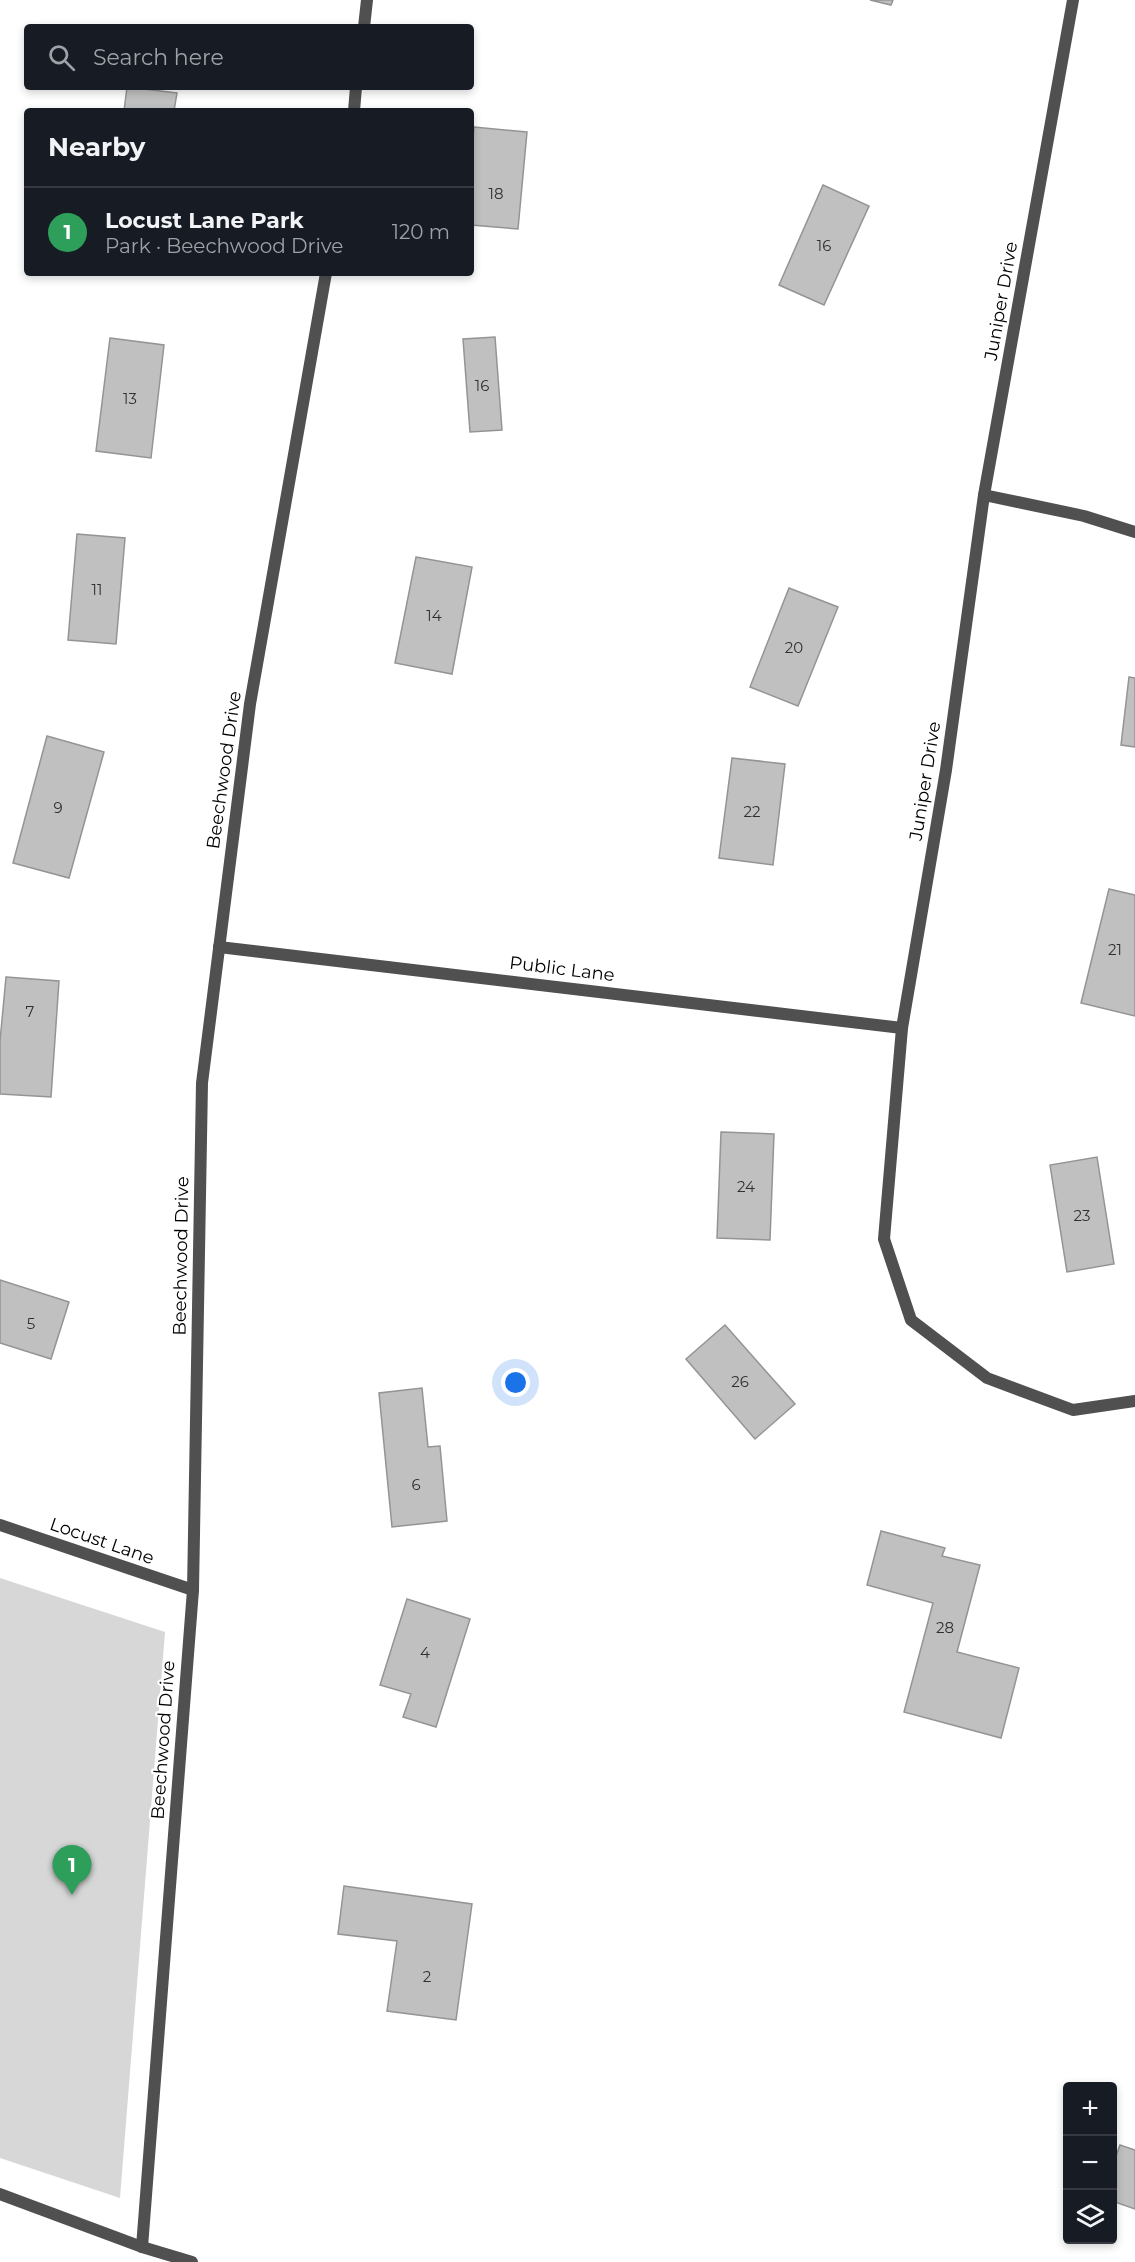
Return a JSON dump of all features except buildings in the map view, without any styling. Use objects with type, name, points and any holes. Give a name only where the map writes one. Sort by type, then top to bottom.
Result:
[{"type":"street","points":[[364,24],[367,0]]},
{"type":"street","name":"Juniper Drive","points":[[1073,0],[984,495],[946,770],[902,1028],[884,1239],[912,1320],[987,1378],[1073,1410],[1135,1401]]},
{"type":"street","points":[[354,108],[357,90]]},
{"type":"street","name":"Beechwood Drive","points":[[142,2247],[193,1590],[202,1083],[250,704],[325,276]]},
{"type":"street","points":[[984,495],[1084,516],[1135,532]]},
{"type":"street","name":"Public Lane","points":[[219,947],[902,1028]]},
{"type":"street","name":"Locust Lane","points":[[0,1525],[193,1590]]},
{"type":"street","points":[[0,2194],[142,2247],[192,2262]]},
{"type":"shaded area","points":[[0,1578],[165,1632],[120,2198],[0,2158]]},
{"type":"place","name":"Locust Lane Park","points":[[72,1895]]}]
